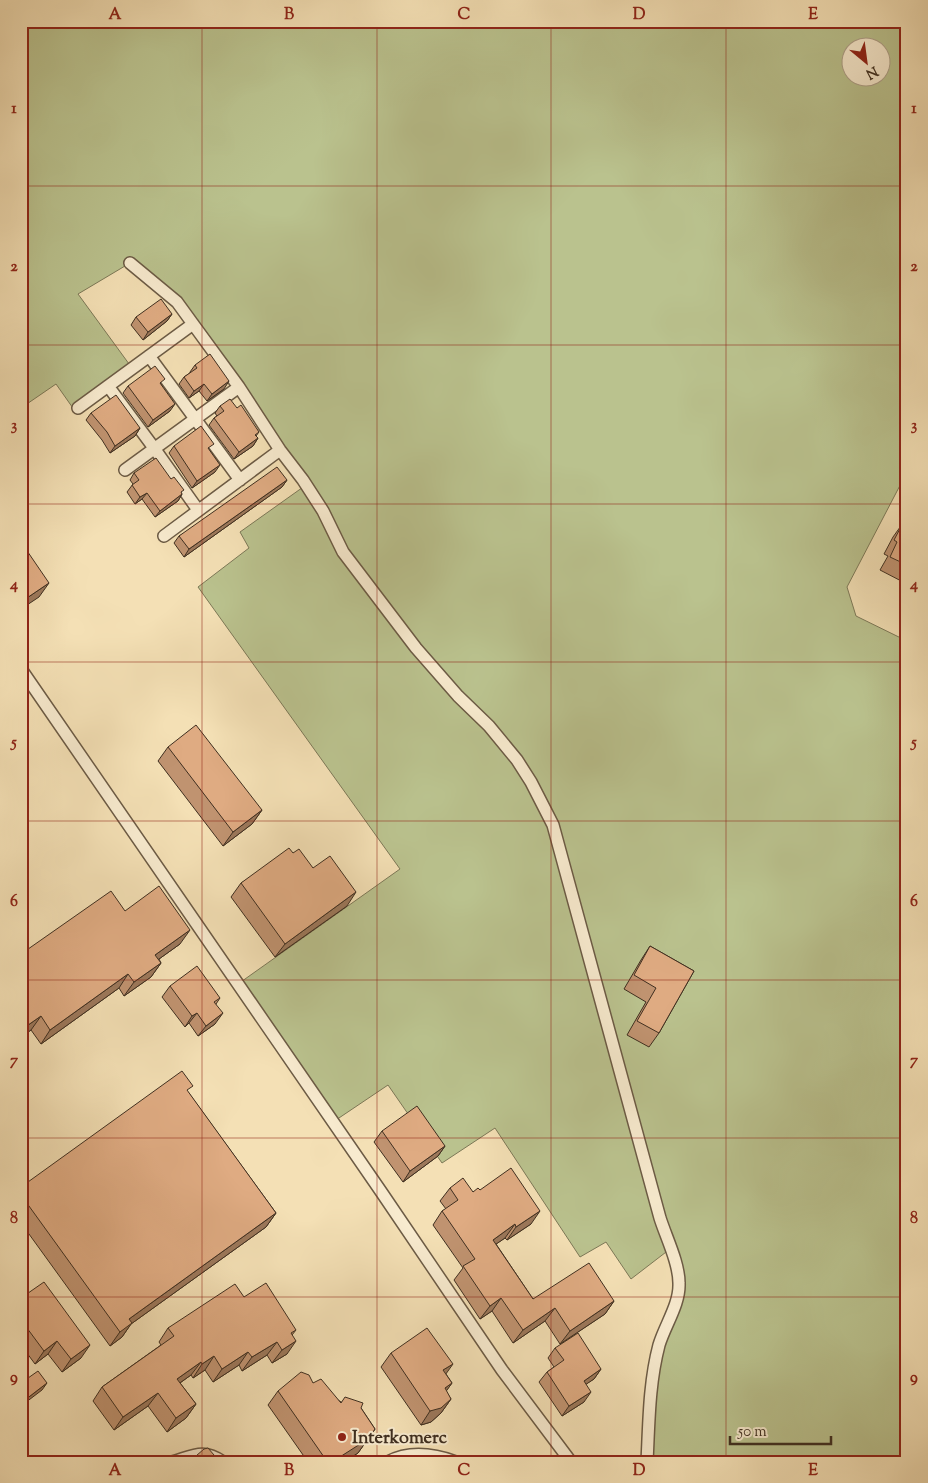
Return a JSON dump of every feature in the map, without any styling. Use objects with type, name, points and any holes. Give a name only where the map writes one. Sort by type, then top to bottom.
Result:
[{"type":"street","points":[[130,263],[177,302],[303,480],[323,512],[342,552],[416,648],[458,696],[489,726],[517,760],[531,782],[553,825],[660,1218],[678,1272],[680,1285],[660,1343],[652,1379],[647,1462]]},
{"type":"street","points":[[78,408],[193,324]]},
{"type":"street","points":[[149,356],[240,480]]},
{"type":"street","points":[[108,386],[198,510]]},
{"type":"street","points":[[125,470],[238,387]]},
{"type":"street","points":[[164,536],[280,450]]},
{"type":"street","points":[[21,669],[502,1370],[571,1462]]},
{"type":"street","points":[[172,1462],[202,1453],[214,1456],[223,1462]]},
{"type":"street","points":[[388,1462],[395,1458],[418,1454],[432,1455],[456,1462]]},
{"type":"green space","points":[[21,21],[907,21],[907,472],[847,587],[856,616],[907,641],[907,1462],[647,1462],[652,1379],[679,1285],[670,1249],[631,1279],[606,1242],[580,1257],[495,1128],[442,1163],[388,1085],[333,1122],[238,984],[400,869],[198,587],[249,548],[240,532],[306,485],[193,324],[130,263],[78,294],[132,368],[75,411],[56,384],[21,408]]},
{"type":"building","points":[[161,299],[172,314],[148,332],[136,317]]},
{"type":"building","points":[[210,354],[229,381],[212,394],[204,384],[194,391],[184,377],[197,368],[195,365]]},
{"type":"building","points":[[155,366],[165,379],[160,383],[175,404],[153,420],[128,386]]},
{"type":"building","points":[[116,395],[140,428],[115,446],[107,432],[91,413]]},
{"type":"building","points":[[230,399],[237,408],[241,405],[259,432],[255,435],[258,438],[239,452],[214,418],[224,411],[220,406]]},
{"type":"building","points":[[201,426],[214,444],[208,448],[220,465],[197,481],[174,446]]},
{"type":"building","points":[[156,458],[171,479],[174,477],[184,490],[181,492],[182,494],[160,511],[147,493],[140,497],[132,485],[139,480],[134,473]]},
{"type":"building","points":[[277,467],[287,480],[189,549],[179,536]]},
{"type":"building","points":[[903,523],[907,525],[907,565],[890,557],[897,542],[894,540]]},
{"type":"building","points":[[21,542],[49,583],[21,602]]},
{"type":"building","points":[[196,725],[262,810],[233,832],[168,747]]},
{"type":"building","points":[[289,848],[293,853],[299,849],[313,868],[330,856],[356,892],[285,944],[241,883]]},
{"type":"building","points":[[159,886],[190,930],[155,955],[161,963],[134,982],[128,974],[50,1030],[41,1016],[21,1030],[21,954],[111,891],[125,911]]},
{"type":"building","points":[[650,946],[694,971],[659,1033],[637,1021],[656,988],[634,975]]},
{"type":"building","points":[[197,966],[220,998],[214,1002],[223,1013],[206,1026],[197,1013],[192,1016],[170,986]]},
{"type":"building","points":[[182,1071],[193,1086],[187,1090],[276,1213],[129,1319],[132,1323],[120,1332],[21,1195],[21,1187]]},
{"type":"building","points":[[417,1106],[445,1146],[410,1171],[382,1131]]},
{"type":"building","points":[[511,1168],[540,1211],[516,1227],[515,1224],[493,1240],[533,1299],[589,1263],[614,1301],[570,1331],[555,1308],[523,1330],[501,1298],[490,1306],[463,1266],[475,1259],[442,1211],[458,1200],[450,1188],[463,1178],[473,1192],[478,1188],[480,1190]]},
{"type":"building","points":[[44,1282],[90,1345],[71,1359],[57,1341],[44,1351],[21,1320],[21,1298]]},
{"type":"building","points":[[266,1283],[296,1330],[291,1333],[296,1341],[282,1350],[277,1342],[252,1357],[248,1352],[222,1369],[214,1356],[202,1364],[201,1362],[177,1379],[196,1404],[176,1418],[158,1393],[123,1417],[102,1387],[174,1336],[168,1328],[235,1284],[244,1297]]},
{"type":"building","points":[[427,1328],[453,1364],[443,1370],[452,1383],[445,1388],[451,1399],[441,1408],[430,1411],[391,1353]]},
{"type":"building","points":[[578,1333],[601,1369],[584,1381],[591,1392],[569,1406],[547,1372],[564,1360],[555,1348]]},
{"type":"building","points":[[38,1371],[47,1383],[21,1403],[21,1383]]},
{"type":"building","points":[[301,1372],[309,1375],[313,1383],[321,1379],[341,1403],[345,1397],[363,1403],[361,1408],[375,1429],[368,1439],[332,1462],[324,1457],[278,1391]]},
{"type":"building","points":[[208,1448],[220,1462],[189,1462],[204,1449]]},
{"type":"place","name":"Interkomerc","points":[[342,1437]]}]
